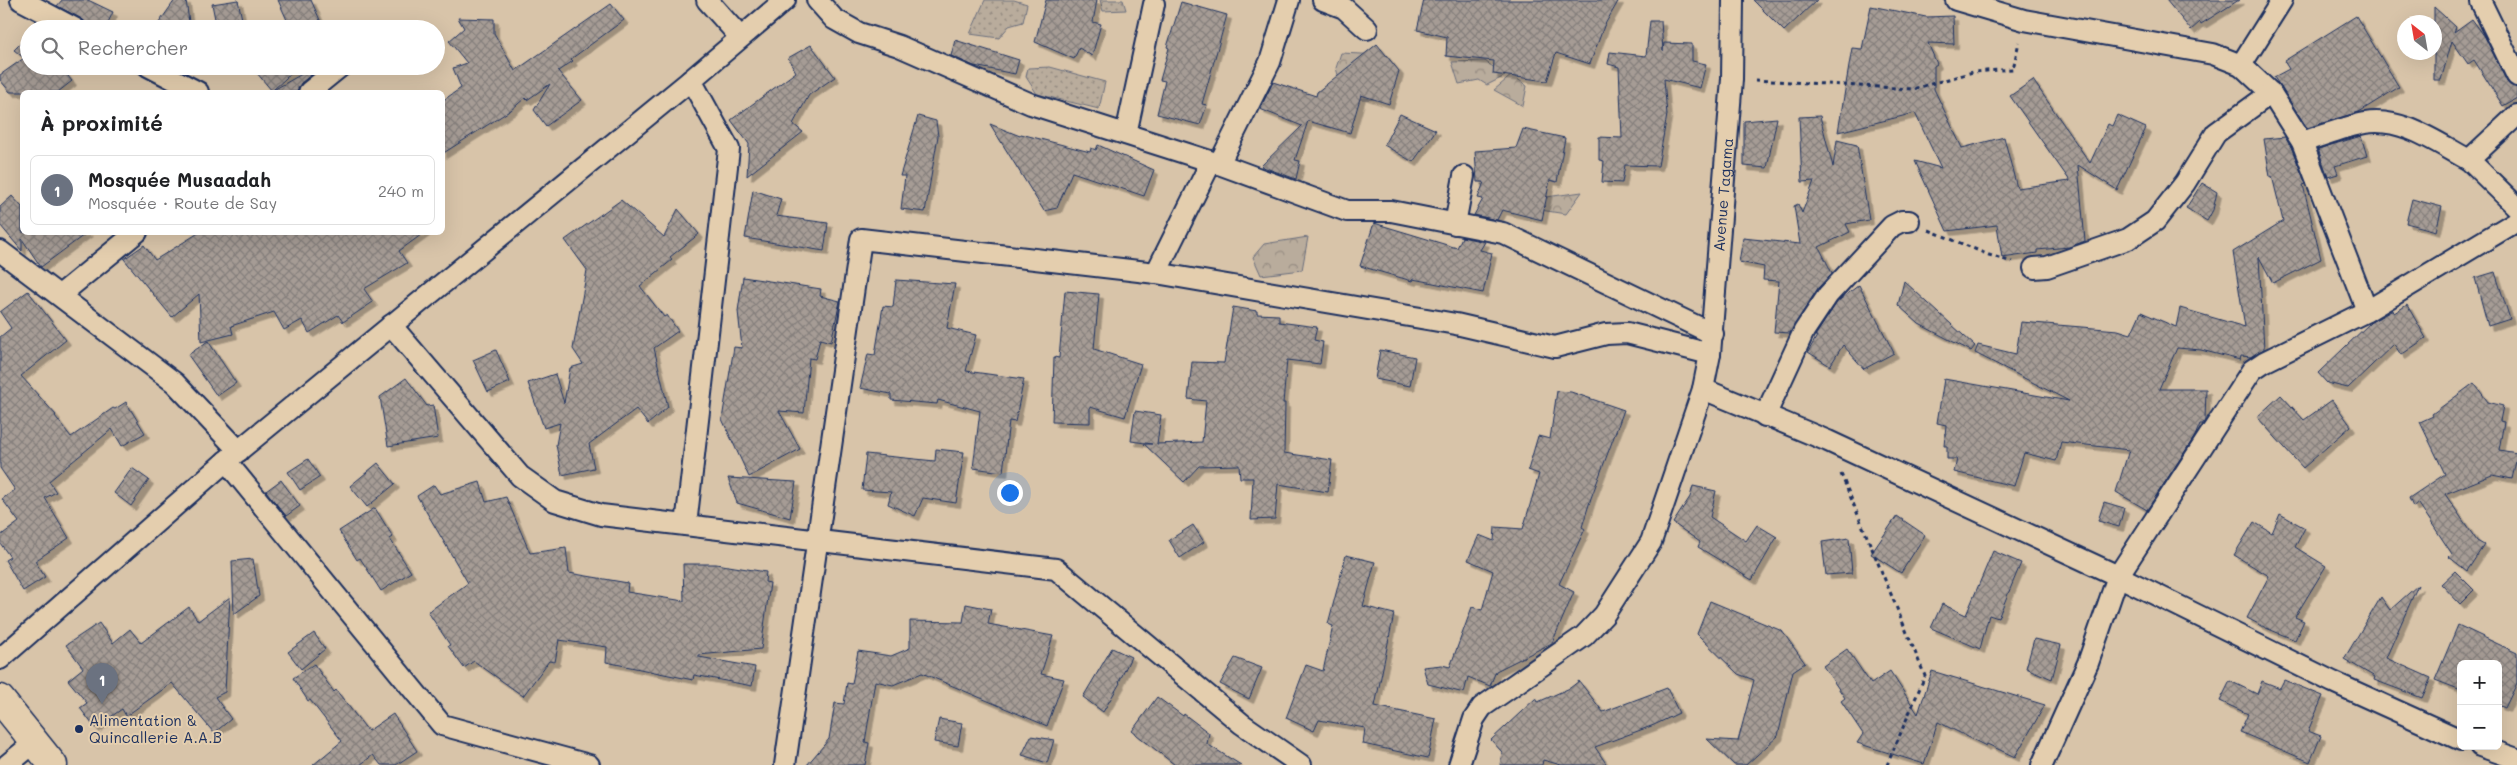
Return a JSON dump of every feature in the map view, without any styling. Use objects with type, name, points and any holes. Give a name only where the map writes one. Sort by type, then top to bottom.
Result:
[{"type":"main road","points":[[0,698],[53,765]]},
{"type":"street","points":[[20,0],[59,20]]},
{"type":"street","points":[[707,0],[740,37]]},
{"type":"street","points":[[0,659],[232,456],[691,80],[785,0]]},
{"type":"street","points":[[817,0],[834,19],[859,33],[899,46],[1031,104],[1215,163],[1347,211],[1391,211],[1503,233],[1713,334]]},
{"type":"street","points":[[1156,273],[1270,62],[1289,0]]},
{"type":"street","points":[[1323,0],[1344,8],[1367,29]]},
{"type":"street","name":"Avenue Tagama","points":[[1459,765],[1474,719],[1482,707],[1584,636],[1609,607],[1651,542],[1703,389],[1713,334],[1732,79],[1732,0]]},
{"type":"street","points":[[1956,0],[2024,20],[2213,54],[2241,65],[2271,93],[2302,142],[2367,311]]},
{"type":"street","points":[[2241,65],[2282,0]]},
{"type":"street","points":[[2481,1],[2517,76]]},
{"type":"street","points":[[1126,134],[1154,4]]},
{"type":"street","points":[[165,75],[194,90]]},
{"type":"street","points":[[311,90],[330,75]]},
{"type":"street","points":[[686,525],[729,148],[691,80]]},
{"type":"street","points":[[2034,268],[2047,267],[2128,239],[2154,221],[2185,183],[2216,133],[2271,93]]},
{"type":"street","points":[[2469,160],[2517,115]]},
{"type":"street","points":[[2302,142],[2366,122],[2381,123],[2423,134],[2469,160],[2517,207]]},
{"type":"street","points":[[1455,224],[1464,176]]},
{"type":"street","points":[[1765,416],[1804,331],[1828,295],[1892,226],[1902,221],[1909,221]]},
{"type":"street","points":[[2042,765],[2088,663],[2118,576],[2252,370],[2264,362],[2367,311],[2517,221]]},
{"type":"street","points":[[60,295],[133,235]]},
{"type":"street","points":[[785,765],[861,239],[1156,273],[1456,324],[1555,347],[1606,334],[1627,333],[1710,354]]},
{"type":"street","points":[[0,251],[175,384],[442,725],[589,765]]},
{"type":"street","points":[[392,325],[520,476],[555,501],[601,515],[1056,569],[1242,724],[1301,765]]},
{"type":"street","points":[[1703,389],[1828,441],[2118,576],[2333,682],[2457,738]]},
{"type":"street","points":[[7,765],[35,742]]},
{"type":"street","points":[[2491,750],[2517,759]]},
{"type":"path","points":[[1732,79],[1913,89],[1973,72],[2013,69],[2024,20]]},
{"type":"path","points":[[1909,221],[1989,256],[2034,268]]},
{"type":"path","points":[[1828,441],[1926,676],[1886,765]]},
{"type":"green space","points":[[985,0],[1014,0],[1027,4],[1023,22],[1009,26],[999,38],[970,34]]},
{"type":"green space","points":[[1100,0],[1123,0],[1126,10],[1103,11]]},
{"type":"green space","points":[[1341,53],[1382,55],[1374,99],[1345,99],[1336,68]]},
{"type":"green space","points":[[1485,61],[1505,76],[1487,85],[1479,80],[1459,84],[1452,62]]},
{"type":"green space","points":[[1050,67],[1105,82],[1099,109],[1037,94],[1026,77],[1028,68]]},
{"type":"green space","points":[[1512,75],[1527,86],[1523,106],[1494,90]]},
{"type":"green space","points":[[1582,192],[1566,214],[1534,209],[1539,198]]},
{"type":"green space","points":[[1308,237],[1302,270],[1261,275],[1253,257],[1264,244]]},
{"type":"building","points":[[62,0],[88,0],[113,12],[109,20],[83,20],[57,6]]},
{"type":"building","points":[[175,0],[186,0],[189,20],[161,20]]},
{"type":"building","points":[[238,0],[242,20],[215,20],[212,4]]},
{"type":"building","points":[[278,0],[311,0],[320,20],[287,20]]},
{"type":"building","points":[[1046,0],[1097,0],[1093,22],[1101,24],[1092,56],[1079,48],[1074,59],[1035,42]]},
{"type":"building","points":[[1424,0],[1619,0],[1604,26],[1590,64],[1556,53],[1547,81],[1493,74],[1494,61],[1446,56],[1447,37],[1417,30]]},
{"type":"building","points":[[1753,0],[1817,0],[1784,31]]},
{"type":"building","points":[[2166,0],[2239,0],[2201,24],[2200,22],[2191,30]]},
{"type":"building","points":[[1181,2],[1227,15],[1202,104],[1207,105],[1200,125],[1157,114],[1165,81],[1160,80],[1169,48],[1167,47]]},
{"type":"building","points":[[611,4],[624,20],[571,59],[573,61],[558,71],[582,100],[546,126],[534,110],[550,84],[527,100],[525,98],[511,110],[445,152],[445,99],[461,88],[453,68],[467,63],[449,41],[464,28],[458,18],[494,19],[494,33],[515,71]]},
{"type":"building","points":[[1871,6],[1926,17],[1953,16],[1954,44],[1928,43],[1937,64],[1934,66],[1934,89],[1962,148],[2004,137],[2017,188],[2070,181],[2010,96],[2033,80],[2090,163],[2108,124],[2112,126],[2117,115],[2146,128],[2117,190],[2078,165],[2085,241],[2069,247],[2037,250],[2037,253],[2002,258],[1997,225],[1947,231],[1915,161],[1941,168],[1915,113],[1838,132],[1852,48],[1862,49]]},
{"type":"building","points":[[2434,7],[2456,27],[2454,32],[2472,19],[2485,37],[2507,82],[2517,88],[2517,98],[2503,106],[2474,60],[2468,64],[2452,41],[2441,80],[2434,80],[2434,60],[2442,60],[2442,15],[2434,15]]},
{"type":"building","points":[[2356,16],[2399,87],[2359,112],[2307,128],[2274,77],[2289,69],[2284,61]]},
{"type":"building","points":[[1650,21],[1661,21],[1663,51],[1664,43],[1692,44],[1692,61],[1706,64],[1700,88],[1664,79],[1667,115],[1658,166],[1625,165],[1622,183],[1602,182],[1604,161],[1599,160],[1599,137],[1622,138],[1619,67],[1608,64],[1610,52],[1646,56]]},
{"type":"building","points":[[955,40],[1019,60],[1015,74],[974,66],[951,56]]},
{"type":"building","points":[[20,44],[20,55],[14,50]]},
{"type":"building","points":[[1377,44],[1399,71],[1389,104],[1361,95],[1350,133],[1308,121],[1295,160],[1300,161],[1296,179],[1261,166],[1302,126],[1260,109],[1273,82],[1316,96],[1317,92]]},
{"type":"building","points":[[811,45],[835,77],[809,95],[793,124],[803,132],[747,176],[749,144],[731,120],[796,72],[788,58]]},
{"type":"building","points":[[20,61],[20,75],[67,75],[72,81],[61,90],[20,90],[20,92],[10,92],[0,80],[0,75]]},
{"type":"building","points":[[259,75],[289,75],[273,90]]},
{"type":"building","points":[[300,75],[311,75],[301,83],[298,90],[274,90]]},
{"type":"building","points":[[1400,114],[1436,130],[1413,162],[1384,145]]},
{"type":"building","points":[[918,116],[936,121],[938,136],[925,212],[901,209],[905,176],[900,176]]},
{"type":"building","points":[[1820,116],[1833,167],[1837,140],[1857,145],[1869,220],[1846,224],[1850,232],[1819,247],[1832,273],[1818,288],[1790,333],[1774,332],[1779,281],[1763,280],[1764,267],[1739,262],[1743,238],[1800,244],[1794,206],[1798,204],[1802,213],[1814,181],[1802,182],[1799,117]]},
{"type":"building","points":[[1777,118],[1767,168],[1744,166],[1744,121]]},
{"type":"building","points":[[990,124],[1020,136],[1021,134],[1090,152],[1091,148],[1096,150],[1098,145],[1154,170],[1144,196],[1072,172],[1057,208],[1044,211]]},
{"type":"building","points":[[1523,129],[1565,138],[1557,182],[1550,180],[1542,220],[1502,210],[1497,220],[1474,215],[1483,199],[1478,198],[1484,182],[1477,182],[1475,151],[1516,148]]},
{"type":"building","points":[[2361,136],[2367,156],[2335,166],[2338,174],[2328,177],[2318,149]]},
{"type":"building","points":[[2285,137],[2306,184],[2303,185],[2321,259],[2273,283],[2259,257],[2264,349],[2251,357],[2241,356],[2240,360],[2201,350],[2177,348],[2159,389],[2206,389],[2205,420],[2203,424],[2200,424],[2195,436],[2147,510],[2116,492],[2129,450],[2061,442],[2056,461],[2024,453],[2014,486],[1954,472],[1957,459],[1947,459],[1947,446],[1944,446],[1946,425],[1937,423],[1944,379],[2069,401],[1975,353],[1978,345],[2016,354],[2021,322],[2118,330],[2131,334],[2141,312],[2176,327],[2180,308],[2245,327],[2233,252],[2283,221],[2272,176],[2270,177],[2264,139]]},
{"type":"building","points":[[2202,183],[2217,192],[2213,210],[2207,221],[2186,208]]},
{"type":"building","points":[[753,190],[781,199],[776,216],[828,223],[824,251],[745,238]]},
{"type":"building","points":[[12,196],[20,205],[20,235],[84,235],[41,267],[22,239],[22,251],[0,225],[0,207]]},
{"type":"building","points":[[2412,199],[2442,207],[2436,231],[2406,223]]},
{"type":"building","points":[[621,200],[664,237],[678,209],[699,234],[670,257],[672,260],[640,286],[664,317],[667,315],[678,331],[654,348],[668,407],[648,424],[636,409],[589,444],[594,468],[562,475],[556,445],[560,423],[544,428],[528,383],[555,374],[564,403],[570,368],[583,364],[573,349],[587,270],[565,240]]},
{"type":"building","points":[[1374,223],[1457,248],[1462,237],[1485,242],[1480,250],[1492,253],[1483,293],[1413,279],[1412,281],[1360,266]]},
{"type":"building","points":[[195,235],[421,235],[399,251],[407,263],[364,289],[373,302],[343,322],[338,315],[309,333],[302,320],[284,330],[274,312],[231,326],[233,334],[201,342],[199,294],[172,317],[124,259],[144,245],[155,260]]},
{"type":"building","points":[[2495,272],[2510,319],[2488,326],[2475,278]]},
{"type":"building","points":[[743,277],[821,289],[820,296],[840,301],[831,342],[820,339],[815,359],[809,358],[804,413],[779,411],[800,449],[749,477],[722,419],[734,347],[742,348],[738,311]]},
{"type":"building","points":[[896,280],[955,284],[947,328],[976,335],[966,371],[1024,379],[1015,422],[1009,421],[1003,472],[973,468],[980,411],[938,400],[937,404],[891,400],[891,394],[860,388],[868,354],[875,355],[883,306],[893,307]]},
{"type":"building","points":[[1904,281],[1975,346],[1971,351],[1919,324],[1898,305]]},
{"type":"building","points":[[1859,285],[1894,353],[1864,369],[1843,345],[1830,366],[1808,352],[1817,336],[1815,336],[1837,302]]},
{"type":"building","points":[[28,291],[66,340],[21,376],[56,415],[71,437],[113,408],[115,409],[126,402],[145,433],[122,446],[112,429],[49,481],[56,492],[45,498],[69,538],[35,561],[45,577],[23,591],[5,560],[10,557],[0,543],[0,536],[19,522],[2,499],[15,490],[0,468],[0,337],[11,328],[0,312]]},
{"type":"building","points":[[1065,291],[1099,294],[1094,349],[1141,364],[1125,417],[1090,407],[1090,423],[1052,422],[1054,357],[1059,358]]},
{"type":"building","points":[[2407,305],[2426,338],[2401,355],[2394,344],[2348,388],[2327,383],[2318,373],[2371,322],[2393,310],[2394,313]]},
{"type":"building","points":[[1233,307],[1257,311],[1257,314],[1279,315],[1279,322],[1317,327],[1314,340],[1323,342],[1320,364],[1287,360],[1283,403],[1285,403],[1284,453],[1332,460],[1328,492],[1278,484],[1275,519],[1251,520],[1253,478],[1240,478],[1239,465],[1199,466],[1184,482],[1144,444],[1152,444],[1131,441],[1135,411],[1161,415],[1157,444],[1202,442],[1206,401],[1188,399],[1192,362],[1224,363]]},
{"type":"building","points":[[208,341],[236,383],[217,396],[188,355]]},
{"type":"building","points":[[496,350],[510,382],[488,392],[473,360]]},
{"type":"building","points":[[1380,350],[1415,357],[1410,386],[1375,379]]},
{"type":"building","points":[[406,378],[427,406],[433,405],[438,438],[388,446],[380,397]]},
{"type":"building","points":[[2474,383],[2488,402],[2503,406],[2500,421],[2504,422],[2499,450],[2517,453],[2517,457],[2512,479],[2492,475],[2445,494],[2477,541],[2484,545],[2467,571],[2449,557],[2452,554],[2419,504],[2413,507],[2409,498],[2445,474],[2420,422],[2433,416],[2432,414]]},
{"type":"building","points":[[1557,391],[1571,392],[1624,410],[1591,498],[1582,527],[1585,529],[1559,584],[1574,592],[1552,643],[1496,671],[1490,686],[1468,677],[1464,693],[1428,684],[1423,667],[1442,665],[1450,667],[1472,607],[1482,610],[1493,571],[1468,560],[1479,535],[1494,541],[1495,527],[1523,529],[1539,474],[1528,470],[1538,436],[1550,439]]},
{"type":"building","points":[[2281,395],[2304,420],[2332,400],[2351,426],[2303,468],[2257,417]]},
{"type":"building","points":[[936,449],[964,452],[956,503],[923,498],[915,516],[888,504],[891,492],[862,490],[866,454],[935,461]]},
{"type":"building","points":[[308,459],[320,477],[300,490],[288,472]]},
{"type":"building","points":[[378,463],[395,484],[367,507],[350,486]]},
{"type":"building","points":[[132,468],[149,480],[131,506],[114,493]]},
{"type":"building","points":[[728,478],[796,482],[790,518],[737,503]]},
{"type":"building","points":[[281,480],[300,506],[286,516],[266,491]]},
{"type":"building","points":[[480,482],[486,502],[506,497],[530,553],[566,548],[569,573],[628,583],[627,592],[684,601],[683,564],[716,564],[766,572],[765,582],[770,583],[761,649],[699,655],[699,657],[755,667],[752,686],[694,675],[693,680],[606,662],[607,647],[559,640],[555,662],[549,661],[523,696],[474,661],[464,668],[448,646],[450,645],[428,612],[468,583],[417,496],[434,485],[440,494]]},
{"type":"building","points":[[1693,486],[1716,491],[1710,517],[1746,541],[1757,525],[1777,537],[1752,580],[1698,547],[1700,542],[1673,523],[1690,497]]},
{"type":"building","points":[[2104,502],[2124,508],[2119,527],[2098,521]]},
{"type":"building","points":[[375,508],[393,537],[390,539],[411,572],[381,591],[360,558],[357,560],[339,531]]},
{"type":"building","points":[[2280,514],[2305,528],[2295,547],[2326,566],[2295,617],[2304,621],[2295,640],[2247,618],[2269,576],[2234,555],[2254,522],[2272,533]]},
{"type":"building","points":[[1897,516],[1925,535],[1901,573],[1871,554]]},
{"type":"building","points":[[1193,525],[1204,542],[1180,558],[1169,540]]},
{"type":"building","points":[[1849,538],[1852,573],[1826,575],[1822,542]]},
{"type":"building","points":[[1993,551],[2021,563],[1998,618],[1989,615],[1980,649],[1931,628],[1942,604],[1966,615]]},
{"type":"building","points":[[1346,555],[1375,562],[1363,606],[1394,614],[1375,706],[1436,719],[1428,758],[1363,744],[1365,728],[1319,720],[1314,731],[1286,718],[1306,665],[1323,671],[1333,626],[1328,624]]},
{"type":"building","points":[[253,559],[259,596],[234,614],[232,561]]},
{"type":"building","points":[[2455,571],[2474,590],[2460,604],[2441,584]]},
{"type":"building","points":[[2418,585],[2386,658],[2431,678],[2422,698],[2374,680],[2375,677],[2344,659],[2381,597],[2390,610]]},
{"type":"building","points":[[230,597],[225,692],[215,697],[231,719],[214,733],[172,683],[126,716],[122,709],[95,728],[80,708],[87,703],[68,680],[83,668],[66,645],[99,623],[113,643],[130,629],[141,643],[189,607],[198,621]]},
{"type":"building","points":[[1710,601],[1782,631],[1805,663],[1793,671],[1778,736],[1746,765],[1734,765],[1707,739],[1738,741],[1754,680],[1738,674],[1697,634]]},
{"type":"building","points":[[966,604],[991,609],[988,624],[1053,636],[1041,674],[1064,679],[1047,726],[922,673],[893,685],[875,681],[865,742],[869,743],[865,765],[807,765],[829,739],[835,703],[844,704],[847,683],[852,684],[858,651],[891,656],[910,648],[910,621],[963,622]]},
{"type":"building","points":[[2458,625],[2517,653],[2517,683],[2505,708],[2502,707],[2502,660],[2457,660],[2457,688],[2435,680]]},
{"type":"building","points":[[314,633],[325,649],[301,669],[288,652]]},
{"type":"building","points":[[2034,639],[2061,645],[2052,679],[2026,668]]},
{"type":"building","points":[[1112,648],[1131,657],[1120,683],[1103,712],[1083,697]]},
{"type":"building","points":[[1847,649],[1871,684],[1890,671],[1918,714],[1932,671],[2045,705],[2015,757],[1987,744],[1986,746],[1938,722],[1924,764],[1857,743],[1863,734],[1841,701],[1845,698],[1823,666]]},
{"type":"building","points":[[1235,658],[1262,668],[1249,699],[1220,684]]},
{"type":"building","points":[[314,664],[334,692],[336,690],[368,731],[393,714],[417,751],[396,765],[381,765],[373,755],[360,765],[313,765],[342,741],[310,700],[308,701],[293,678]]},
{"type":"building","points":[[2284,680],[2323,696],[2308,731],[2321,736],[2310,762],[2240,732],[2248,714],[2220,701],[2230,681],[2257,694],[2262,681],[2280,688]]},
{"type":"building","points":[[1579,681],[1603,712],[1667,688],[1679,713],[1654,725],[1595,747],[1607,765],[1561,765],[1543,760],[1542,765],[1500,765],[1502,752],[1491,740],[1536,698],[1538,702],[1570,688]]},
{"type":"building","points":[[1157,697],[1209,733],[1207,744],[1241,765],[1175,765],[1132,731]]},
{"type":"building","points":[[939,719],[962,723],[958,746],[934,742]]},
{"type":"building","points":[[1031,736],[1054,740],[1047,763],[1022,755]]},
{"type":"place","name":"Mosquée Musaadah","points":[[102,704]]},
{"type":"place","name":"Alimentation & Quincallerie A.A.B","points":[[79,729]]}]
